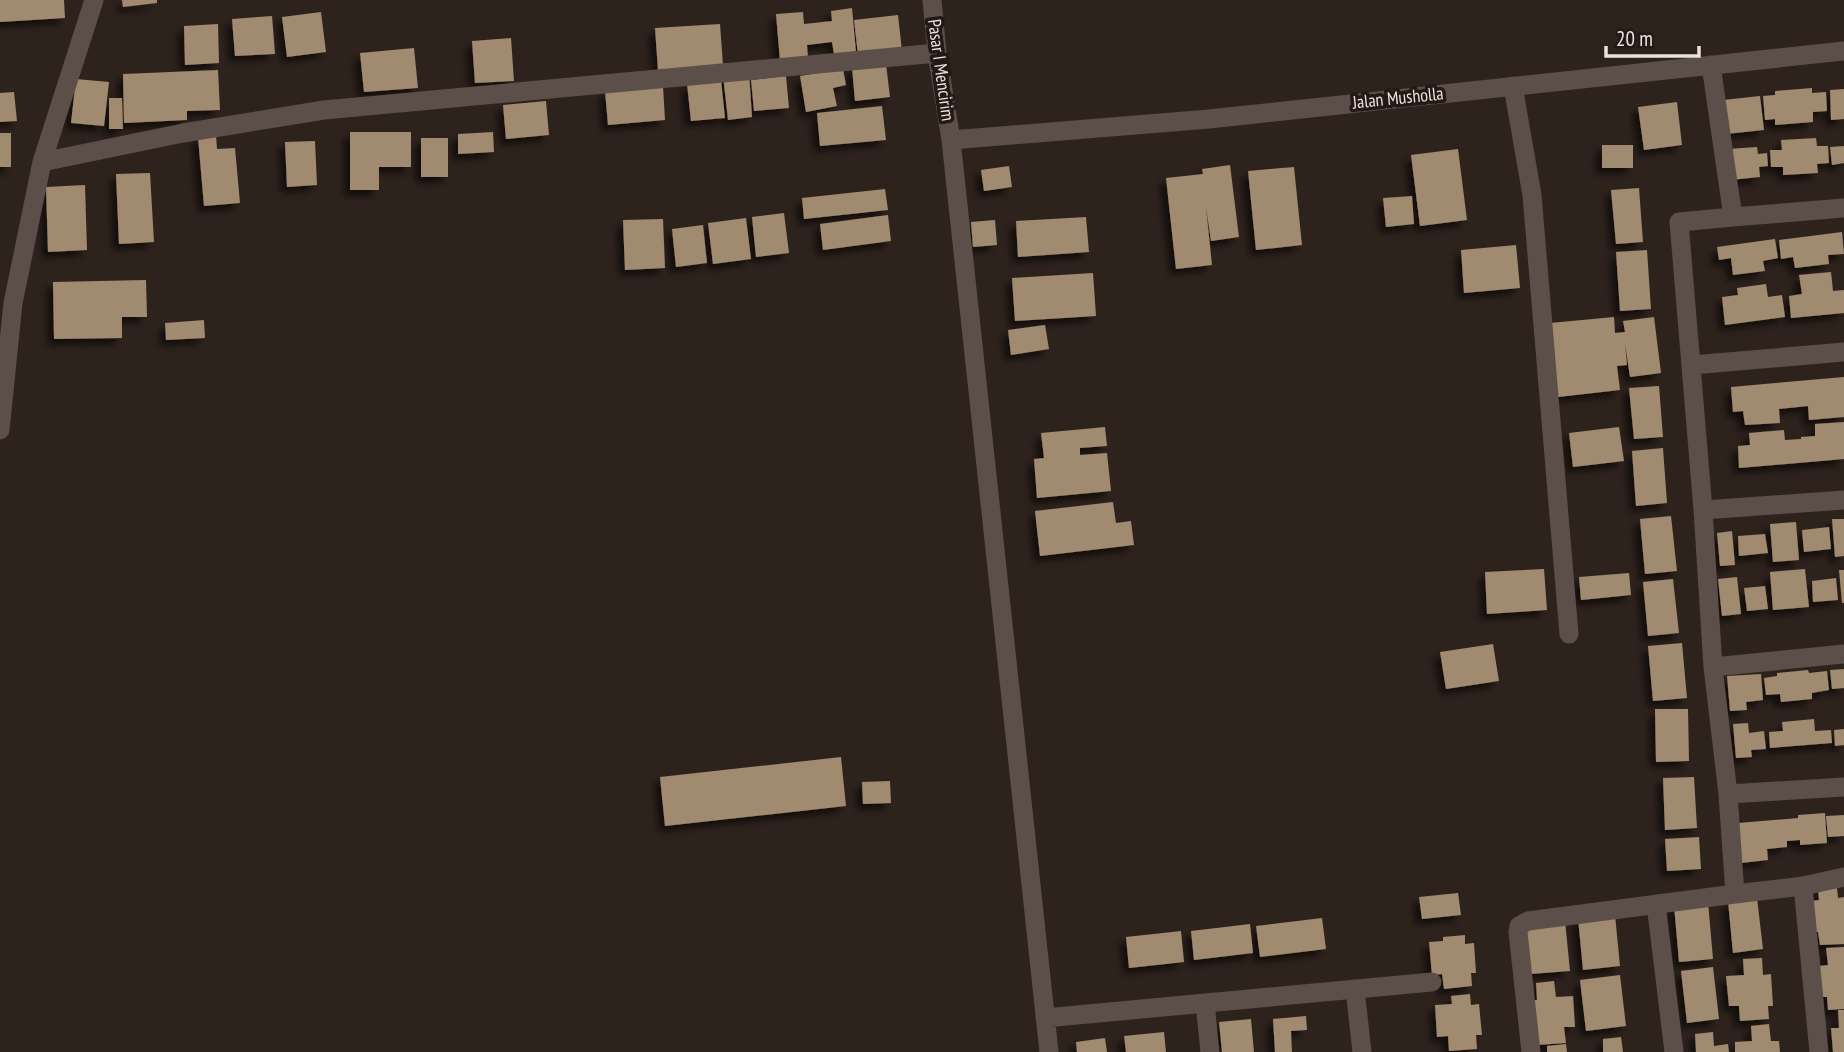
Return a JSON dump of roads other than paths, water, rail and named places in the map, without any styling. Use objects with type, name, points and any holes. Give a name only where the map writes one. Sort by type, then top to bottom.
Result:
[{"type":"street","points":[[0,429],[13,303],[42,162],[94,0]]},
{"type":"street","name":"Pasar I Mencirim","points":[[932,0],[937,53],[951,140],[1049,1052]]},
{"type":"street","name":"Jalan Musholla","points":[[951,140],[1209,119],[1844,51]]},
{"type":"street","points":[[42,162],[183,133],[324,110],[937,53]]},
{"type":"street","points":[[1711,65],[1733,217]]},
{"type":"street","points":[[1513,86],[1532,195],[1569,634]]},
{"type":"street","points":[[1735,894],[1728,794],[1713,667],[1679,222],[1844,208]]},
{"type":"street","points":[[1692,365],[1844,352]]},
{"type":"street","points":[[1703,510],[1844,500]]},
{"type":"street","points":[[1713,667],[1844,654]]},
{"type":"street","points":[[1728,794],[1844,787]]},
{"type":"street","points":[[1531,1052],[1519,926],[1528,921],[1802,886],[1844,877]]},
{"type":"street","points":[[1802,886],[1818,1052]]},
{"type":"street","points":[[1656,904],[1674,1052]]},
{"type":"street","points":[[1045,1018],[1432,982]]},
{"type":"street","points":[[1355,989],[1362,1052]]},
{"type":"street","points":[[1205,1003],[1210,1052]]}]
